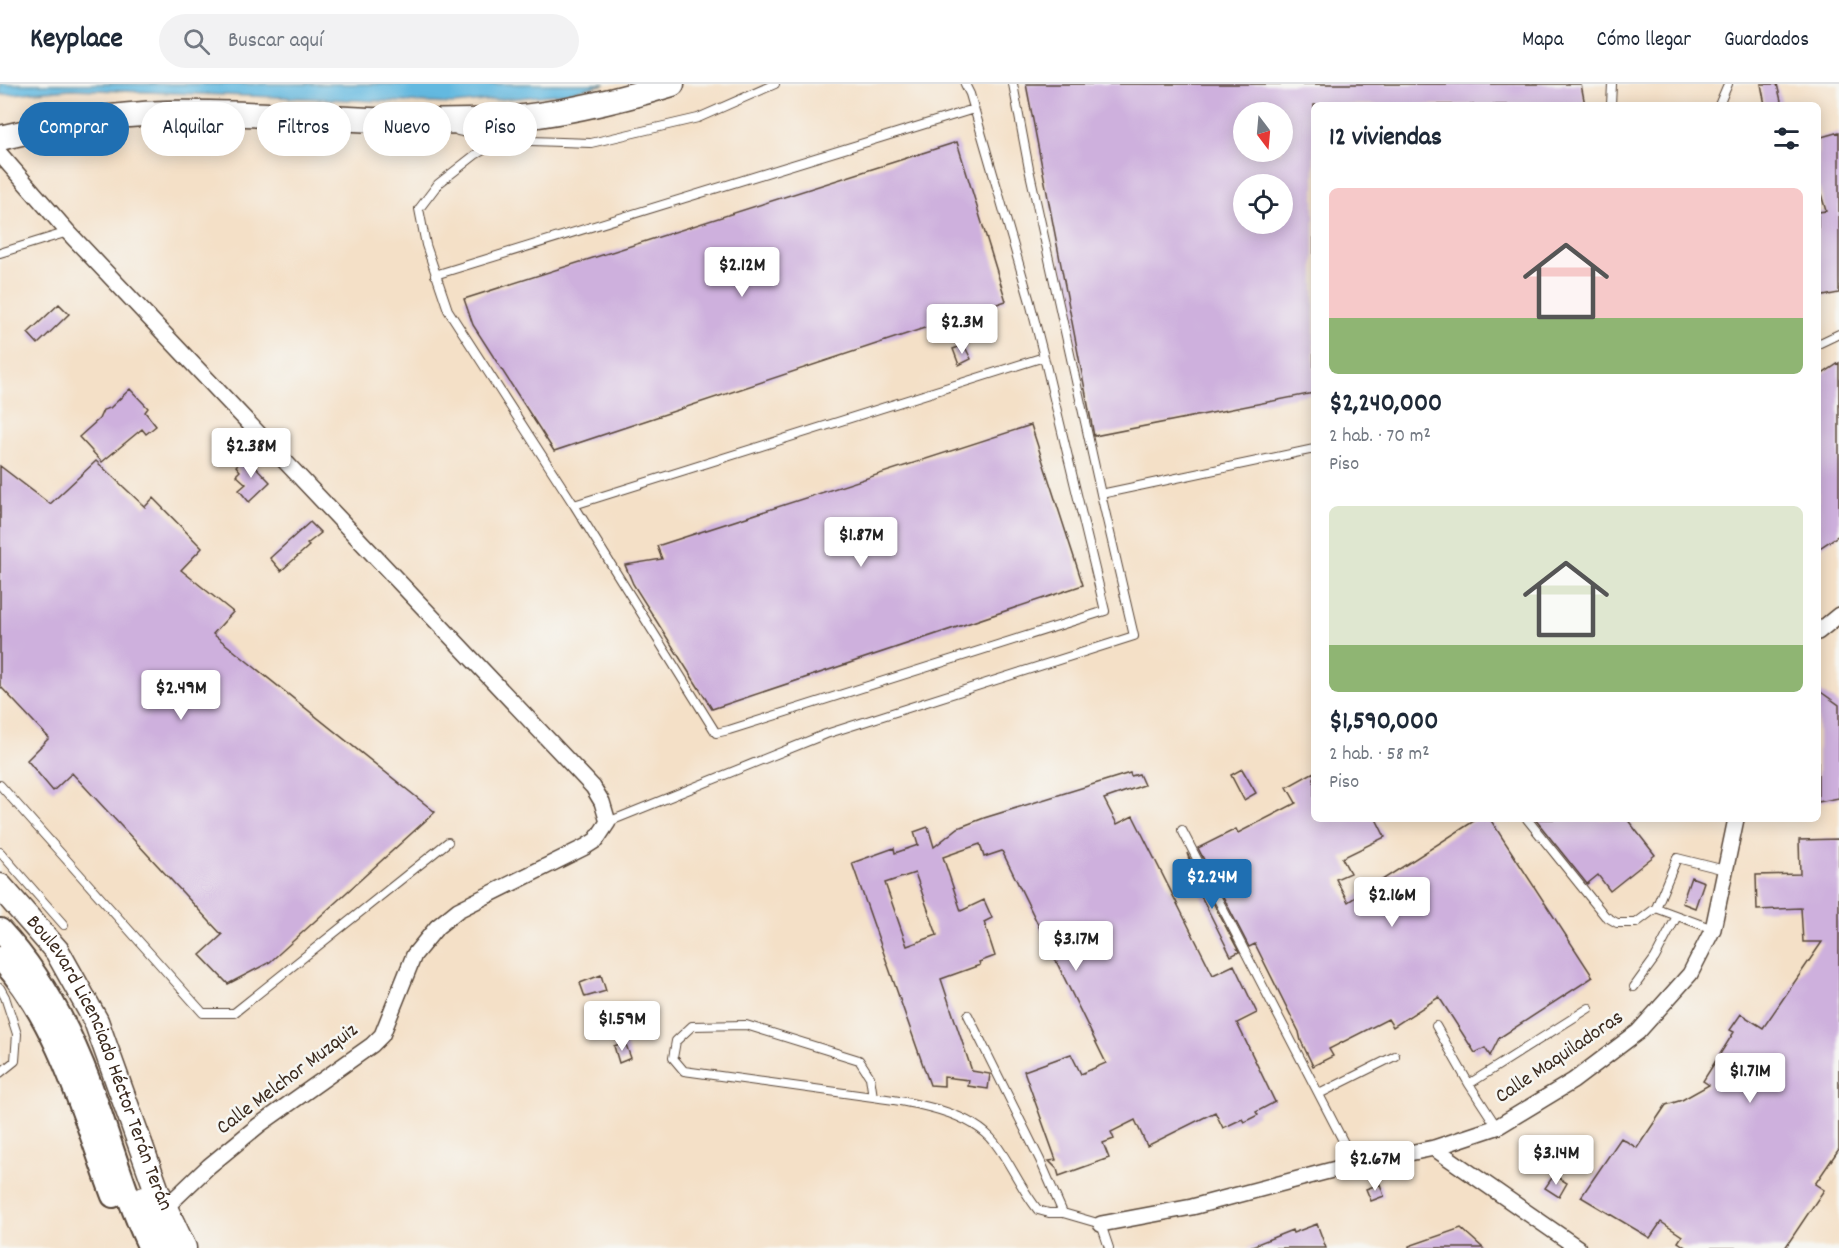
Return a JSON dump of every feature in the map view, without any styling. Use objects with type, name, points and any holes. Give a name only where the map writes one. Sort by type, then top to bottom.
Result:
[{"type":"highway","points":[[451,121],[472,121],[563,112],[672,84]]},
{"type":"highway","points":[[0,138],[55,125],[109,116],[166,113],[363,119]]},
{"type":"highway","name":"Boulevard Licenciado Héctor Terán Terán","points":[[0,886],[57,951],[96,1021],[157,1191],[184,1248]]},
{"type":"highway","name":"Boulevard Licenciado Héctor Terán Terán","points":[[0,910],[35,948],[77,1016],[93,1053],[149,1213],[165,1248]]},
{"type":"main road","name":"Boulevard Licenciado Héctor Terán Terán","points":[[0,930],[27,964],[51,1001],[72,1041],[90,1082],[127,1192],[150,1248]]},
{"type":"main road","name":"Boulevard Licenciado Héctor Terán Terán","points":[[0,958],[18,978],[60,1051],[119,1214],[135,1248]]},
{"type":"street","points":[[0,154],[68,232],[593,788],[602,802],[608,822]]},
{"type":"street","points":[[1821,630],[1839,615]]},
{"type":"street","name":"Calle Melchor Muzquiz","points":[[165,1208],[209,1166],[259,1125],[372,1045],[382,1035],[414,955],[437,927],[458,910],[585,848],[596,840],[608,822]]},
{"type":"street","name":"Calle Maquiladoras","points":[[1101,1224],[1192,1207],[1355,1164],[1434,1148],[1497,1127],[1573,1081],[1638,1032],[1690,974],[1713,929],[1735,822]]},
{"type":"street","points":[[1434,1148],[1578,1248]]},
{"type":"lane","points":[[537,141],[591,143],[698,118],[775,84]]},
{"type":"lane","points":[[474,156],[438,184],[419,209],[426,245],[448,310],[716,734],[1105,611],[1030,302],[965,84]]},
{"type":"lane","points":[[608,822],[826,734],[1134,636],[1029,169],[1013,84]]},
{"type":"lane","points":[[1611,102],[1612,84]]},
{"type":"lane","points":[[1720,102],[1728,84]]},
{"type":"lane","points":[[435,275],[974,109]]},
{"type":"lane","points":[[0,253],[68,232]]},
{"type":"lane","points":[[1821,343],[1839,334]]},
{"type":"lane","points":[[574,506],[1044,357]]},
{"type":"lane","points":[[1101,494],[1311,450]]},
{"type":"lane","points":[[0,785],[203,1012],[234,1013],[448,842]]},
{"type":"lane","points":[[1529,822],[1605,916],[1617,923],[1636,923],[1656,908],[1677,858],[1725,870]]},
{"type":"lane","points":[[1182,830],[1355,1164]]},
{"type":"lane","points":[[0,852],[64,925]]},
{"type":"lane","points":[[1656,908],[1713,929]]},
{"type":"lane","points":[[1634,987],[1655,958],[1677,916]]},
{"type":"lane","points":[[0,988],[17,1034],[15,1061],[0,1073]]},
{"type":"lane","points":[[1469,1084],[1590,1008]]},
{"type":"lane","points":[[968,1015],[1040,1160],[1063,1213]]},
{"type":"lane","points":[[873,1097],[870,1077],[859,1060],[746,1025],[692,1026],[676,1041],[673,1058],[684,1071],[873,1097],[954,1115],[986,1132],[1038,1210],[1063,1213],[1101,1224],[1109,1248]]},
{"type":"lane","points":[[1436,1026],[1497,1127]]},
{"type":"lane","points":[[1319,1094],[1395,1056]]},
{"type":"water","points":[[0,84],[606,84],[560,94],[453,104],[451,102],[71,89],[0,95]]},
{"type":"building","points":[[1026,84],[1581,84],[1584,102],[1311,102],[1311,394],[1094,436]]},
{"type":"building","points":[[1761,84],[1777,84],[1781,102],[1764,102]]},
{"type":"building","points":[[1839,132],[1839,293],[1821,296],[1821,212],[1826,211],[1821,194],[1821,137]]},
{"type":"building","points":[[957,142],[1006,301],[554,451],[473,325],[464,299]]},
{"type":"building","points":[[59,304],[69,314],[38,344],[28,333]]},
{"type":"building","points":[[972,313],[977,335],[961,339],[954,325]]},
{"type":"building","points":[[964,345],[971,359],[959,365],[953,349]]},
{"type":"building","points":[[1839,363],[1839,535],[1821,547],[1821,375]]},
{"type":"building","points":[[130,389],[148,408],[145,412],[156,426],[146,434],[142,429],[102,462],[79,437],[99,419],[103,410],[110,408]]},
{"type":"building","points":[[1031,425],[1083,585],[712,709],[633,584],[625,565],[662,559],[657,546]]},
{"type":"building","points":[[246,457],[270,482],[249,502],[239,490],[246,484],[236,475],[240,471],[236,466]]},
{"type":"building","points":[[96,461],[145,507],[153,498],[202,548],[181,570],[233,612],[213,634],[435,812],[270,962],[228,984],[200,955],[222,935],[72,773],[53,791],[27,760],[49,738],[0,686],[0,466],[50,504]]},
{"type":"building","points":[[310,522],[321,533],[281,571],[270,558]]},
{"type":"building","points":[[1821,692],[1839,705],[1839,798],[1821,801]]},
{"type":"building","points":[[1242,769],[1256,793],[1244,800],[1231,775]]},
{"type":"building","points":[[1130,773],[1131,776],[1139,774],[1144,785],[1104,799],[1117,824],[1133,816],[1213,975],[1234,965],[1257,1013],[1237,1023],[1275,1102],[1256,1112],[1258,1115],[1244,1122],[1242,1119],[1223,1128],[1215,1112],[1147,1146],[1135,1120],[1111,1132],[1114,1139],[1103,1143],[1109,1158],[1059,1176],[1057,1169],[1049,1161],[1056,1160],[1024,1071],[1071,1054],[1081,1074],[1106,1063],[1002,851],[984,857],[980,844],[943,857],[961,911],[984,900],[992,918],[984,922],[995,956],[979,962],[980,965],[941,979],[972,1071],[990,1074],[988,1089],[968,1086],[969,1080],[944,1077],[944,1086],[930,1085],[852,863],[894,848],[895,853],[918,845],[914,832],[928,827],[934,847],[958,828]],"holes":[[[915,873],[937,935],[907,946],[885,883]]]},
{"type":"building","points":[[1311,774],[1311,822],[1378,822],[1385,837],[1342,858],[1350,873],[1336,879],[1348,902],[1472,822],[1492,822],[1593,977],[1499,1038],[1490,1056],[1485,1048],[1475,1053],[1439,997],[1393,1027],[1388,1019],[1329,1049],[1333,1056],[1313,1066],[1299,1032],[1255,944],[1249,947],[1198,848],[1236,829],[1238,833],[1296,803],[1287,787]]},
{"type":"building","points":[[1537,822],[1629,822],[1655,855],[1610,891],[1598,875],[1587,884]]},
{"type":"building","points":[[1839,839],[1839,1149],[1815,1184],[1824,1190],[1785,1248],[1687,1248],[1678,1242],[1682,1236],[1661,1222],[1650,1238],[1581,1197],[1621,1138],[1637,1148],[1666,1105],[1682,1100],[1709,1085],[1703,1081],[1734,1032],[1730,1030],[1741,1014],[1763,1028],[1822,942],[1803,942],[1801,908],[1757,910],[1756,875],[1800,874],[1799,840]]},
{"type":"building","points":[[1187,853],[1239,952],[1231,956],[1185,864],[1190,862]]},
{"type":"building","points":[[1691,877],[1704,882],[1695,908],[1682,903]]},
{"type":"building","points":[[601,975],[606,991],[585,997],[580,983]]},
{"type":"building","points":[[625,1042],[631,1058],[619,1063],[614,1046]]},
{"type":"building","points":[[1554,1175],[1567,1183],[1559,1197],[1545,1188]]},
{"type":"building","points":[[1380,1184],[1384,1196],[1371,1201],[1366,1189]]},
{"type":"building","points":[[1317,1224],[1326,1248],[1247,1248],[1292,1230],[1293,1233]]},
{"type":"building","points":[[1461,1228],[1483,1248],[1409,1248],[1409,1246]]}]
